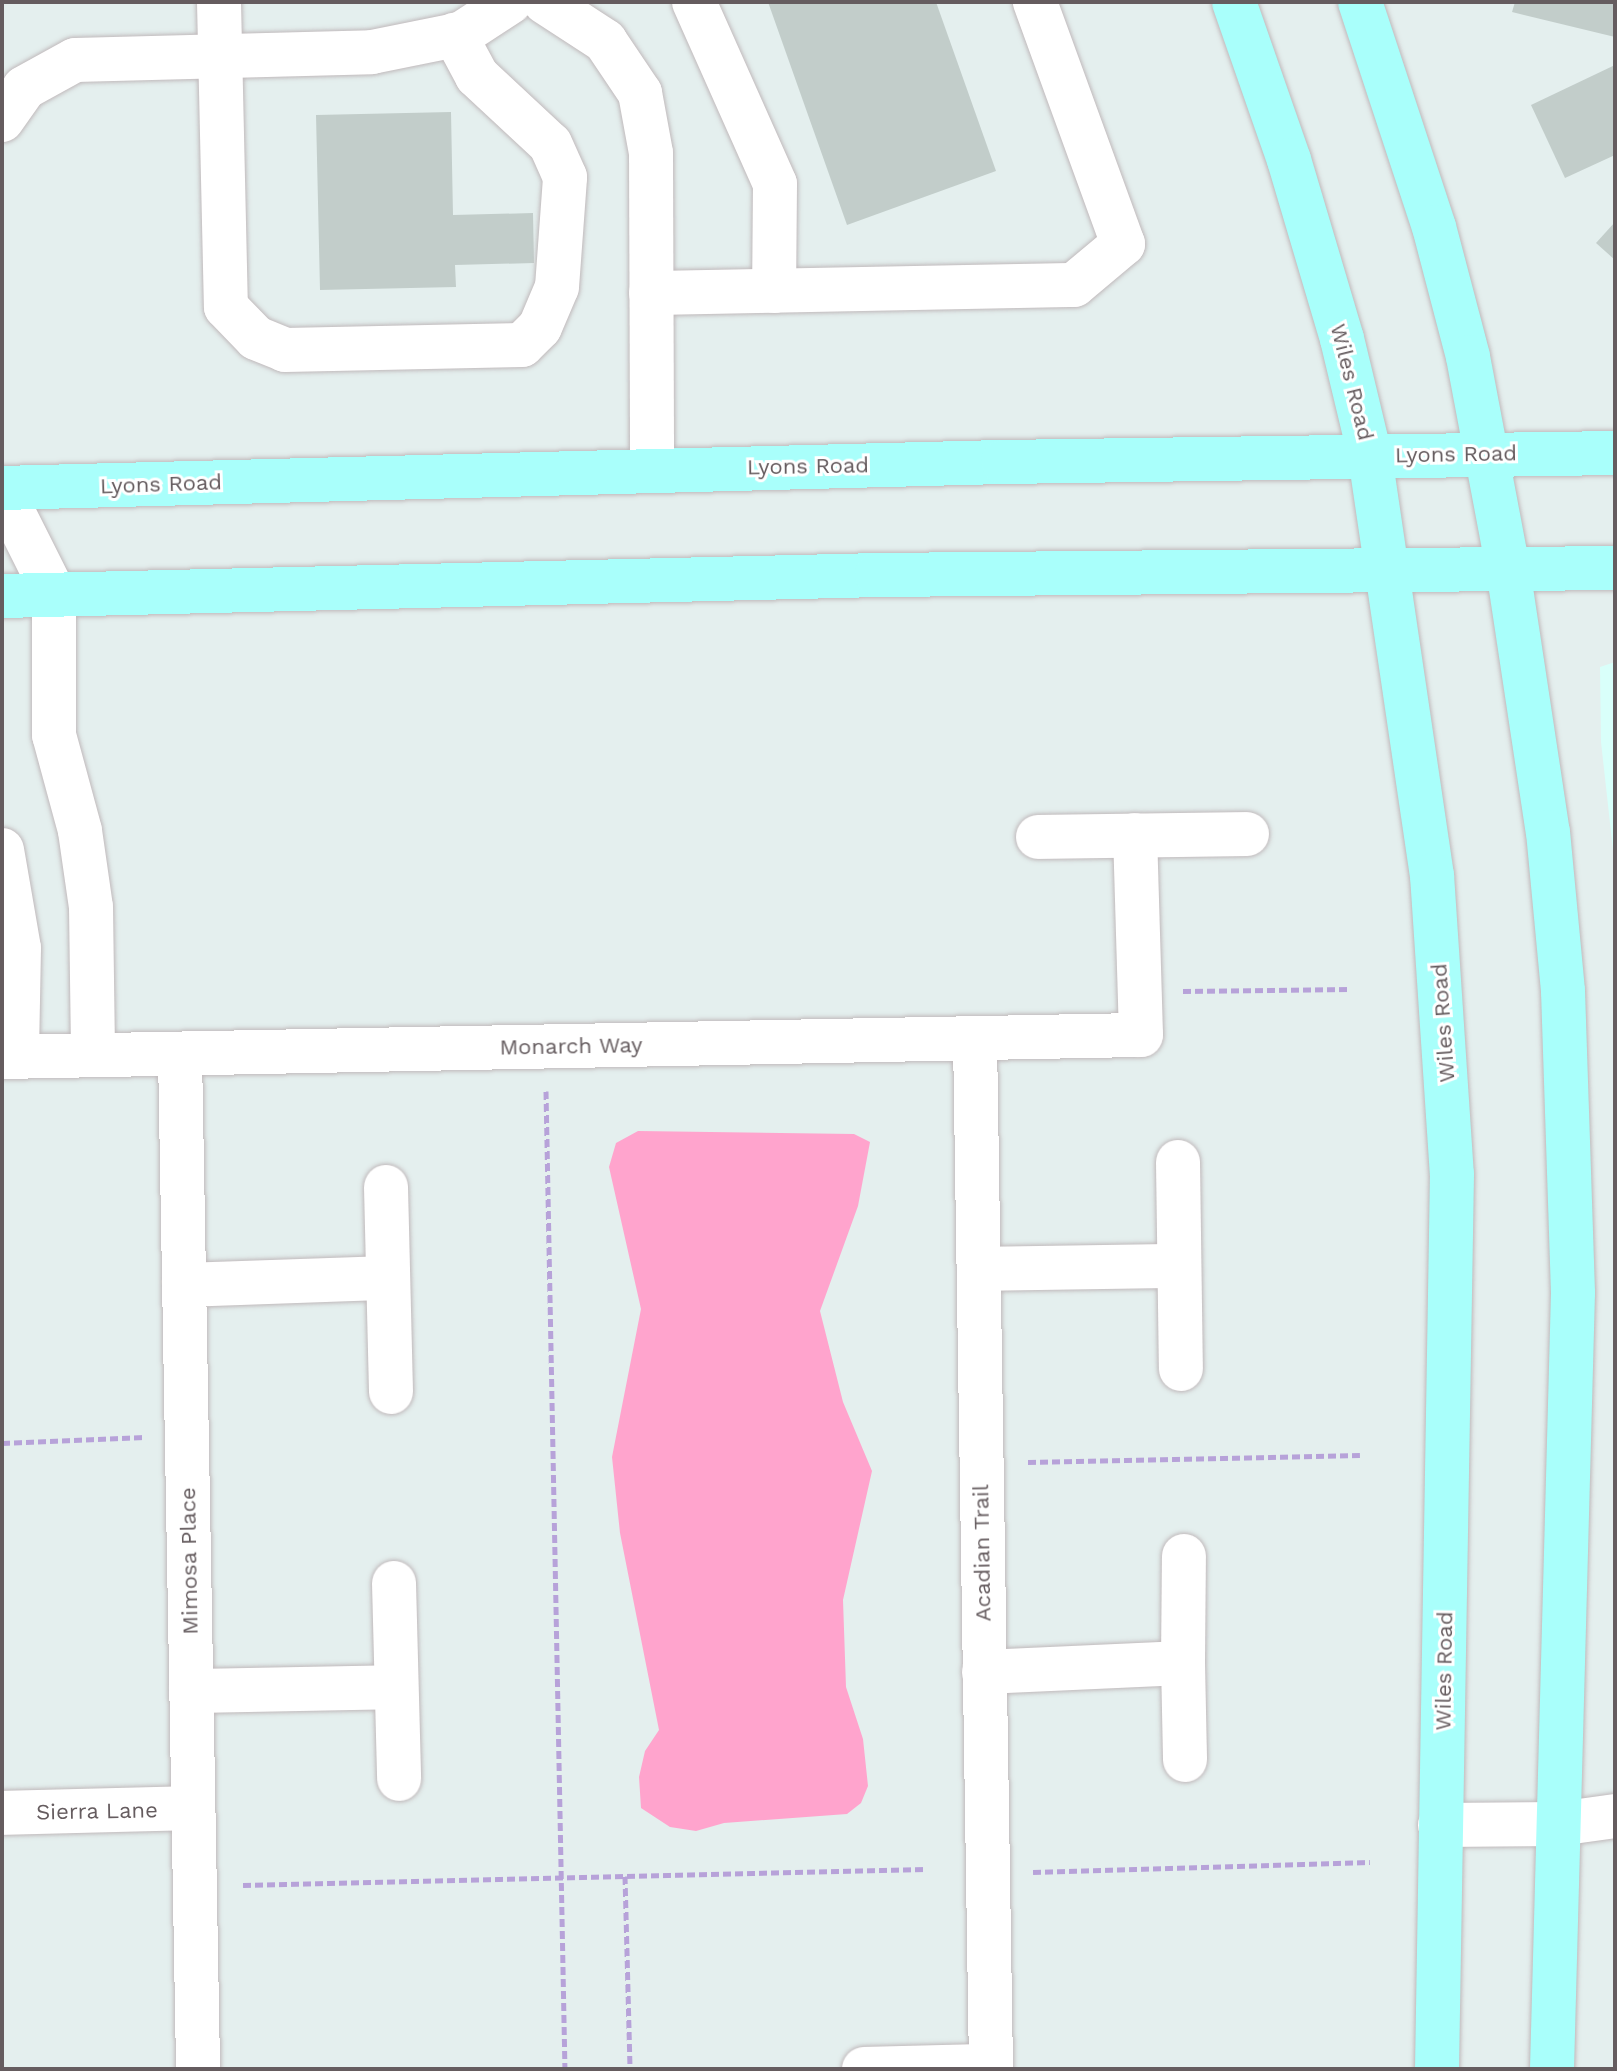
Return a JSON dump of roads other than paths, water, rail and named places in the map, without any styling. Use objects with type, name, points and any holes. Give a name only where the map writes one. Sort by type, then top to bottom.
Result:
[{"type":"main road","name":"Wiles Road","points":[[1234,2],[1289,160],[1342,339],[1370,456],[1391,570],[1432,875],[1452,1174],[1437,2069]]},
{"type":"main road","points":[[1360,2],[1434,227],[1487,454],[1508,569],[1548,832],[1571,1132],[1572,1380],[1552,2069]]},
{"type":"main road","name":"Lyons Road","points":[[2,489],[652,470],[1615,453]]},
{"type":"main road","points":[[2,596],[444,582],[1615,568]]},
{"type":"street","points":[[219,2],[226,307],[256,338],[285,350],[522,345],[540,327],[557,287],[565,177],[550,144],[477,76],[455,35]]},
{"type":"street","points":[[2,120],[24,88],[75,60],[372,52],[455,35],[510,2]]},
{"type":"street","points":[[545,2],[605,41],[640,93],[651,153],[652,470]]},
{"type":"street","points":[[694,2],[775,184],[774,291]]},
{"type":"street","points":[[651,293],[1074,285],[1123,244],[1035,2]]},
{"type":"street","points":[[2,489],[54,594],[54,735],[80,831],[91,907],[93,1055]]},
{"type":"street","points":[[1038,837],[1247,834]]},
{"type":"street","name":"Monarch Way","points":[[10,1057],[1141,1035],[1135,835]]},
{"type":"street","points":[[2,850],[19,948],[10,1057]]},
{"type":"street","name":"Acadian Trail","points":[[975,1038],[991,2067]]},
{"type":"street","name":"Mimosa Place","points":[[180,1054],[198,2069]]},
{"type":"street","points":[[1178,1162],[1181,1369]]},
{"type":"street","points":[[386,1187],[391,1392]]},
{"type":"street","points":[[979,1269],[1179,1266]]},
{"type":"street","points":[[184,1285],[388,1278]]},
{"type":"street","points":[[1184,1556],[1185,1760]]},
{"type":"street","points":[[394,1583],[399,1779]]},
{"type":"street","points":[[984,1672],[1183,1663]]},
{"type":"street","points":[[191,1691],[396,1687]]},
{"type":"street","name":"Sierra Lane","points":[[2,1813],[193,1808]]},
{"type":"street","points":[[1440,1825],[1558,1824],[1615,1816]]},
{"type":"street","points":[[864,2069],[991,2067]]}]
